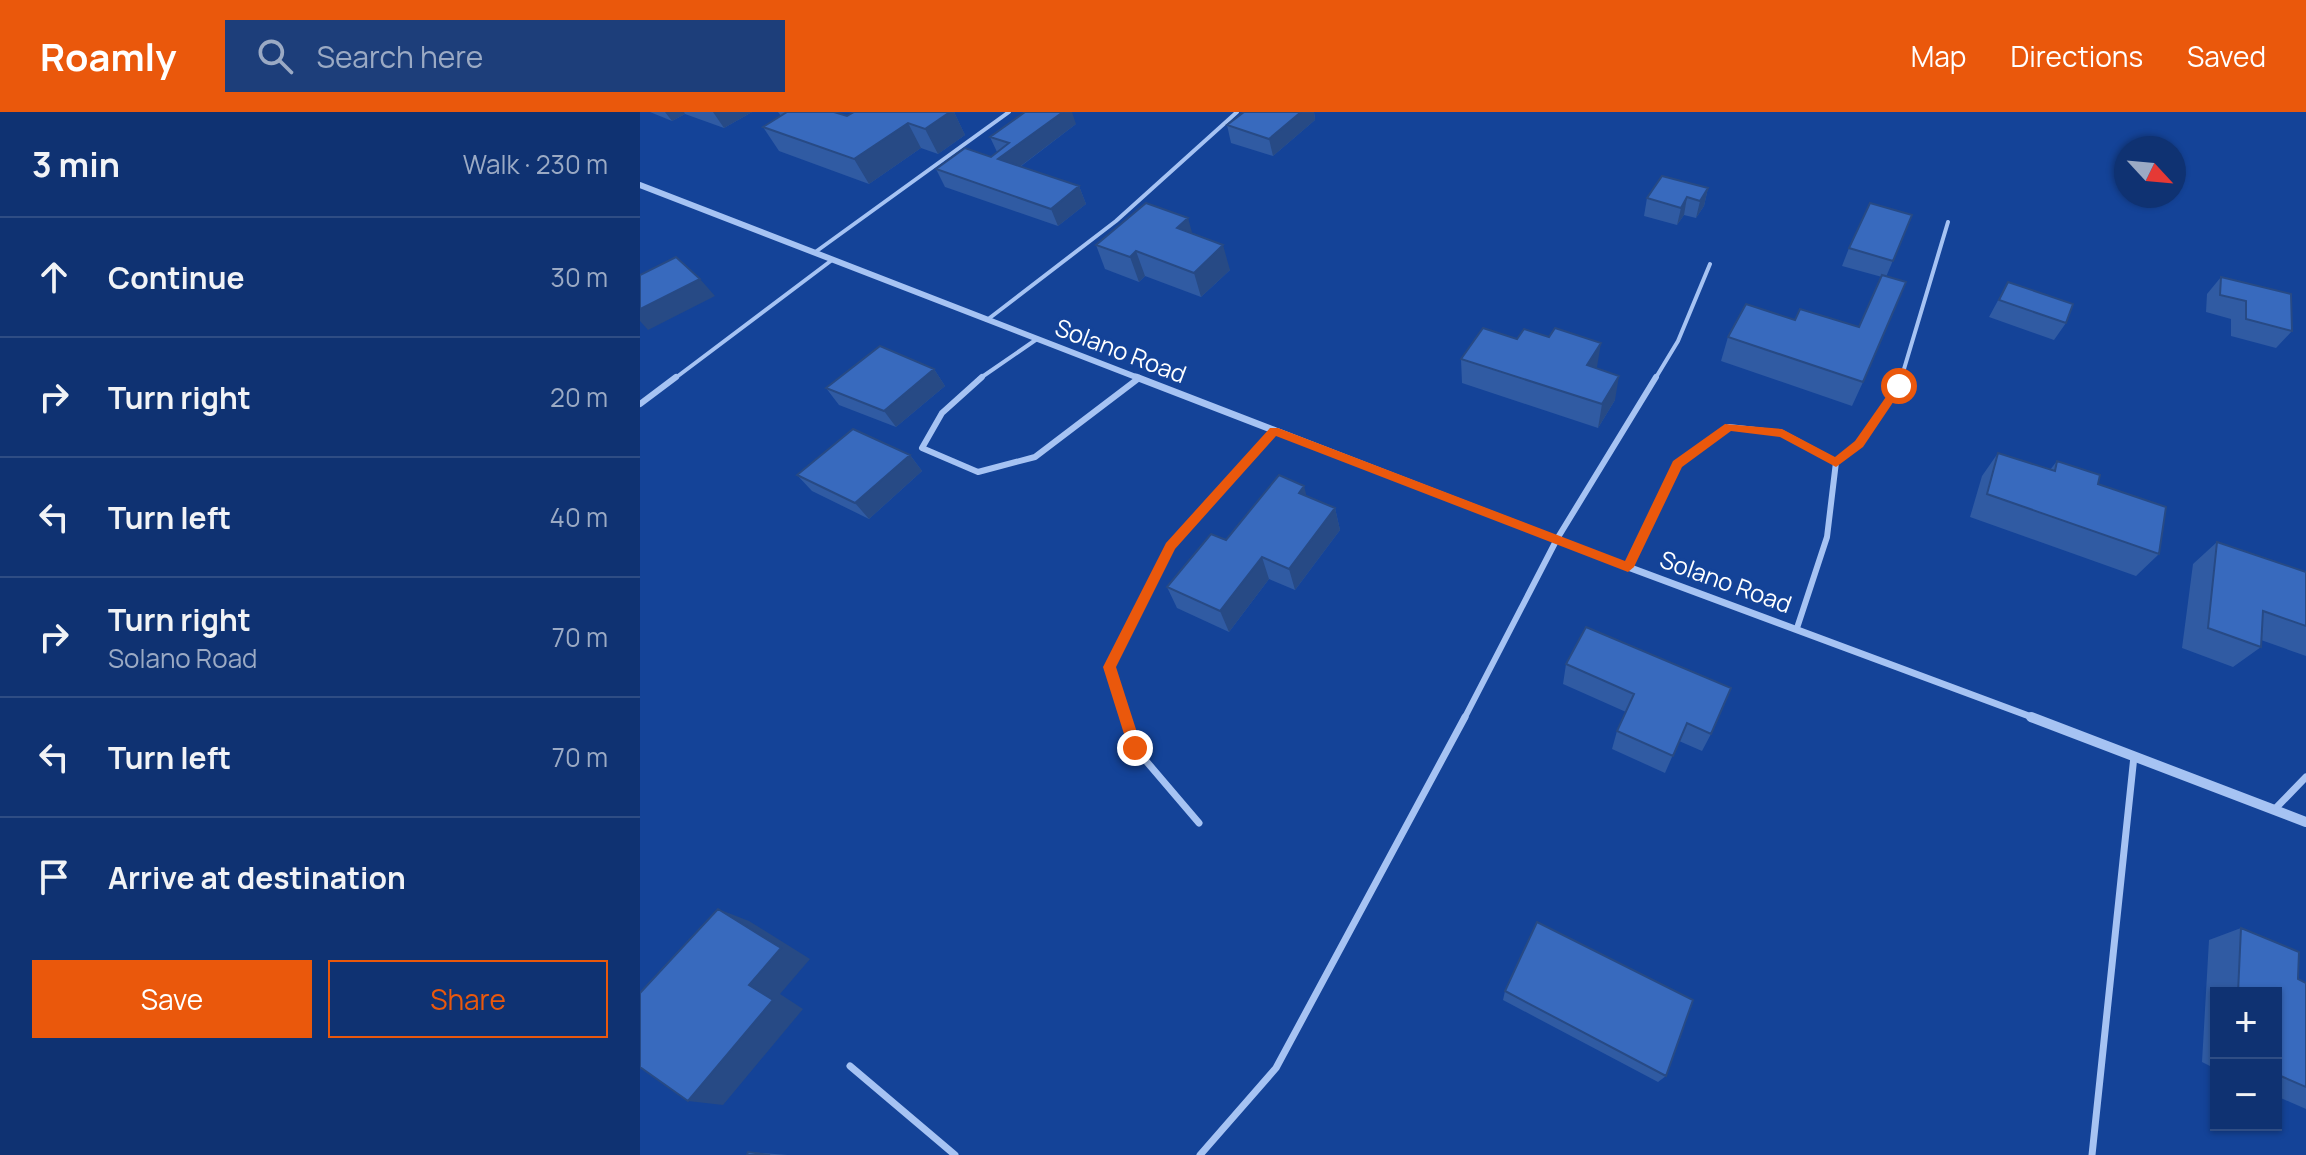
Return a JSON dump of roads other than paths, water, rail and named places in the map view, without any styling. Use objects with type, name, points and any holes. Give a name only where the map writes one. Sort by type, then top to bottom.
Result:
[{"type":"street","name":"Solano Road","points":[[640,185],[1628,567],[2306,822]]},
{"type":"lane","points":[[814,253],[1009,112]]},
{"type":"lane","points":[[987,320],[1107,231],[1186,163],[1237,112]]},
{"type":"lane","points":[[1797,628],[1827,537],[1836,462],[1859,444],[1899,386],[1948,222]]},
{"type":"lane","points":[[640,404],[832,260]]},
{"type":"lane","points":[[1200,1155],[1276,1068],[1418,809],[1557,539],[1678,341],[1710,264]]},
{"type":"lane","points":[[1037,339],[964,389],[929,431],[922,448],[978,472],[1035,457],[1139,378]]},
{"type":"lane","points":[[1628,567],[1677,464],[1729,427],[1782,433],[1836,462]]},
{"type":"lane","points":[[1199,823],[1135,748],[1109,667],[1170,546],[1274,430]]},
{"type":"lane","points":[[2092,1155],[2134,756]]},
{"type":"lane","points":[[2274,810],[2306,777]]},
{"type":"lane","points":[[850,1066],[955,1155]]}]
